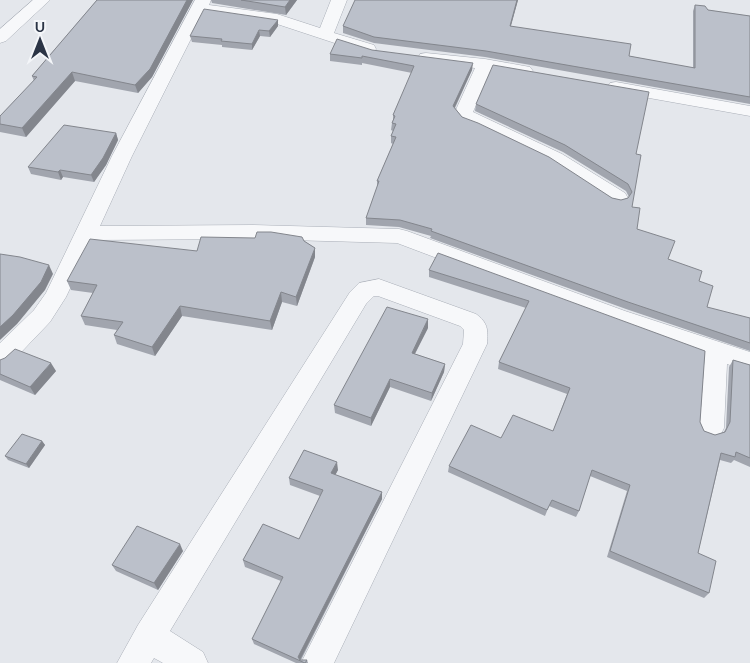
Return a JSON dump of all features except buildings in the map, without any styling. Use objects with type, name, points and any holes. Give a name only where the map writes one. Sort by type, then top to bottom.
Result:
[{"type":"street","points":[[0,38],[42,0]]},
{"type":"street","points":[[325,36],[339,0]]},
{"type":"street","points":[[0,358],[42,316],[66,276],[122,156],[201,4],[277,19],[325,36],[382,52]]},
{"type":"street","points":[[408,56],[485,64],[544,74]]},
{"type":"street","points":[[485,64],[463,114],[555,158],[618,198]]},
{"type":"street","points":[[600,84],[750,112]]},
{"type":"street","points":[[86,233],[252,232],[399,236],[617,317],[750,362]]},
{"type":"street","points":[[133,663],[358,298],[368,289],[379,287],[468,320],[476,328],[475,344],[316,663]]},
{"type":"street","points":[[711,428],[716,350]]},
{"type":"street","points":[[149,636],[192,663]]}]
